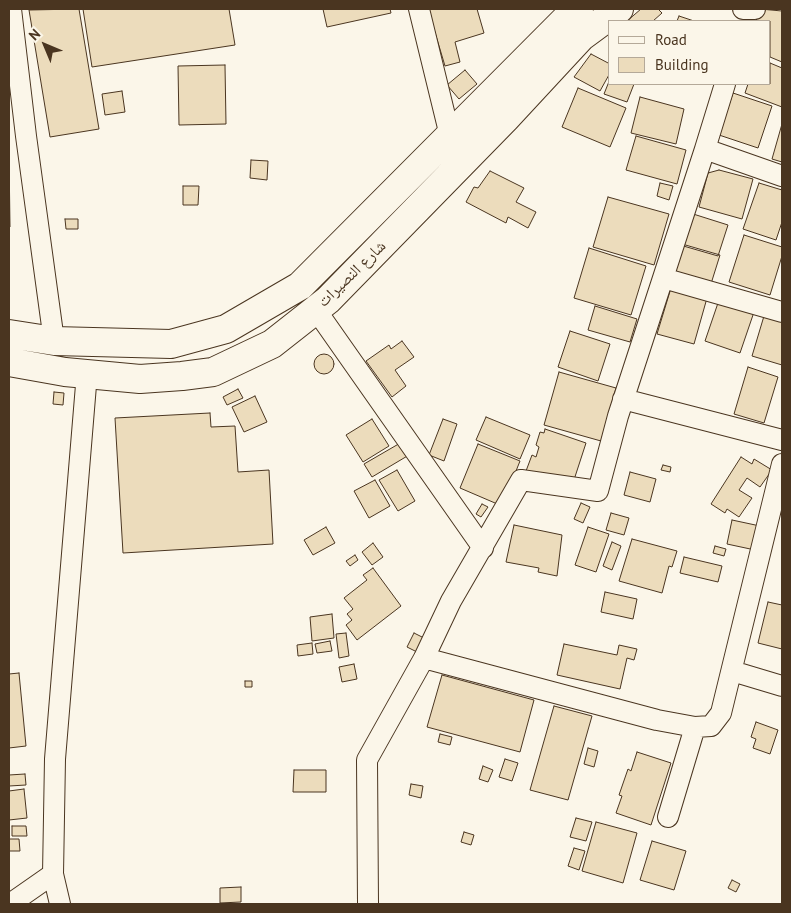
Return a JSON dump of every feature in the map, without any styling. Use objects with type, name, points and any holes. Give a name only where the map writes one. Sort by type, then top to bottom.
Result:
[{"type":"main road","name":"شارع النصيرات","points":[[9,334],[54,341],[171,344],[226,329],[300,286],[566,18],[580,9]]},
{"type":"main road","name":"شارع النصيرات","points":[[9,362],[65,372],[140,379],[213,372],[272,344],[316,310],[498,126],[581,38],[619,9]]},
{"type":"street","points":[[12,9],[12,42],[54,341]]},
{"type":"street","points":[[419,9],[450,136]]},
{"type":"street","points":[[368,904],[367,760],[424,658],[451,601],[521,480],[598,491],[623,399],[725,85]]},
{"type":"street","points":[[705,149],[782,176]]},
{"type":"street","points":[[663,278],[782,312]]},
{"type":"street","points":[[316,310],[483,548]]},
{"type":"street","points":[[60,904],[52,874],[55,759],[87,373]]},
{"type":"street","points":[[623,399],[782,440]]},
{"type":"street","points":[[424,658],[657,720],[695,727],[711,726],[721,713],[782,464]]},
{"type":"street","points":[[732,671],[782,686]]},
{"type":"street","points":[[668,817],[695,727]]},
{"type":"street","points":[[10,904],[52,874]]},
{"type":"building","points":[[79,9],[99,129],[50,137],[29,10]]},
{"type":"building","points":[[83,9],[229,9],[235,45],[92,67]]},
{"type":"building","points":[[323,9],[390,9],[391,13],[327,27]]},
{"type":"building","points":[[428,9],[477,9],[484,33],[455,42],[460,62],[445,66]]},
{"type":"building","points":[[641,9],[658,9],[662,13],[654,20],[628,20]]},
{"type":"building","points":[[760,9],[782,11],[782,62],[771,57],[771,20],[756,20]]},
{"type":"building","points":[[679,16],[691,20],[677,20]]},
{"type":"building","points":[[591,54],[608,63],[608,77],[600,91],[574,77]]},
{"type":"building","points":[[771,63],[782,68],[782,107],[745,93],[748,85],[771,85]]},
{"type":"building","points":[[225,65],[226,124],[179,125],[178,66]]},
{"type":"building","points":[[465,70],[477,84],[459,99],[447,85]]},
{"type":"building","points":[[608,84],[634,85],[627,102],[604,94]]},
{"type":"building","points":[[578,88],[626,108],[610,147],[562,127]]},
{"type":"building","points":[[122,91],[125,112],[105,115],[102,94]]},
{"type":"building","points":[[733,93],[772,106],[758,148],[719,135]]},
{"type":"building","points":[[640,97],[684,109],[676,144],[631,133]]},
{"type":"building","points":[[782,124],[782,162],[772,159]]},
{"type":"building","points":[[636,136],[686,150],[677,184],[626,170]]},
{"type":"building","points":[[9,154],[10,227],[9,227]]},
{"type":"building","points":[[251,160],[268,161],[267,180],[250,178]]},
{"type":"building","points":[[719,170],[753,179],[742,219],[699,207],[708,173]]},
{"type":"building","points":[[490,171],[524,188],[516,202],[536,212],[528,228],[508,217],[506,223],[466,202],[474,187],[478,188]]},
{"type":"building","points":[[660,183],[673,186],[669,200],[657,196]]},
{"type":"building","points":[[759,183],[782,190],[782,222],[776,240],[743,229]]},
{"type":"building","points":[[183,186],[199,186],[198,205],[183,205]]},
{"type":"building","points":[[608,197],[669,214],[654,265],[593,247]]},
{"type":"building","points":[[690,213],[728,225],[718,256],[680,245]]},
{"type":"building","points":[[65,219],[78,219],[78,229],[66,229]]},
{"type":"building","points":[[744,235],[782,247],[782,256],[770,295],[729,282]]},
{"type":"building","points":[[682,244],[720,255],[710,287],[672,275]]},
{"type":"building","points":[[589,248],[646,266],[631,315],[574,298]]},
{"type":"building","points":[[671,288],[707,298],[694,344],[657,334]]},
{"type":"building","points":[[719,300],[754,312],[740,353],[705,341]]},
{"type":"building","points":[[595,306],[637,319],[630,342],[588,330]]},
{"type":"building","points":[[764,316],[782,322],[782,365],[752,356]]},
{"type":"building","points":[[570,331],[610,344],[598,381],[558,367]]},
{"type":"building","points":[[402,341],[414,357],[395,370],[406,386],[392,397],[366,361],[389,345],[391,349]]},
{"type":"building","points":[[324,354],[331,357],[334,364],[331,371],[324,374],[317,371],[314,364],[317,357]]},
{"type":"building","points":[[748,367],[778,377],[764,423],[734,414]]},
{"type":"building","points":[[559,372],[616,388],[601,441],[544,425]]},
{"type":"building","points":[[238,389],[243,398],[227,405],[223,397]]},
{"type":"building","points":[[54,392],[64,393],[63,405],[53,404]]},
{"type":"building","points":[[255,396],[267,422],[244,432],[232,407]]},
{"type":"building","points":[[210,413],[211,427],[235,426],[238,472],[269,470],[273,544],[123,553],[115,418]]},
{"type":"building","points":[[486,417],[530,435],[520,459],[476,440]]},
{"type":"building","points":[[372,419],[389,446],[363,462],[346,435]]},
{"type":"building","points":[[443,419],[457,424],[444,461],[429,455]]},
{"type":"building","points":[[545,429],[586,443],[572,486],[526,471],[532,455],[536,457],[539,447],[536,445],[540,432],[544,433]]},
{"type":"building","points":[[402,442],[409,455],[372,477],[364,464]]},
{"type":"building","points":[[478,444],[520,461],[502,506],[460,488]]},
{"type":"building","points":[[741,457],[752,464],[754,459],[772,470],[760,487],[747,478],[739,490],[752,498],[739,517],[727,509],[725,513],[711,504]]},
{"type":"building","points":[[663,465],[671,467],[670,472],[661,470]]},
{"type":"building","points":[[397,470],[415,501],[398,511],[379,480]]},
{"type":"building","points":[[630,472],[656,479],[650,502],[624,495]]},
{"type":"building","points":[[375,480],[390,506],[369,518],[354,491]]},
{"type":"building","points":[[581,503],[590,507],[583,523],[574,519]]},
{"type":"building","points":[[482,504],[488,507],[481,517],[476,514]]},
{"type":"building","points":[[611,513],[629,518],[624,535],[606,530]]},
{"type":"building","points":[[732,520],[760,526],[755,550],[727,544]]},
{"type":"building","points":[[514,525],[562,535],[557,576],[538,572],[539,568],[506,562]]},
{"type":"building","points":[[326,527],[335,543],[313,555],[304,540]]},
{"type":"building","points":[[588,527],[609,534],[596,572],[575,565]]},
{"type":"building","points":[[632,539],[677,551],[672,567],[669,566],[662,593],[619,581]]},
{"type":"building","points":[[612,542],[621,546],[612,570],[603,566]]},
{"type":"building","points":[[373,543],[383,557],[372,565],[362,552]]},
{"type":"building","points":[[715,546],[726,549],[724,556],[713,553]]},
{"type":"building","points":[[355,555],[358,560],[350,566],[346,561]]},
{"type":"building","points":[[684,557],[722,566],[718,582],[680,573]]},
{"type":"building","points":[[373,568],[401,606],[357,640],[346,625],[352,620],[347,614],[353,609],[344,598],[367,580],[363,575]]},
{"type":"building","points":[[605,592],[637,599],[633,619],[601,612]]},
{"type":"building","points":[[768,602],[782,605],[782,649],[758,643]]},
{"type":"building","points":[[332,614],[334,638],[312,641],[310,617]]},
{"type":"building","points":[[346,633],[349,656],[339,658],[336,634]]},
{"type":"building","points":[[414,633],[426,639],[419,653],[407,647]]},
{"type":"building","points":[[330,641],[332,651],[317,653],[315,644]]},
{"type":"building","points":[[312,643],[313,654],[298,656],[297,645]]},
{"type":"building","points":[[564,644],[617,655],[619,645],[637,649],[634,660],[627,658],[620,689],[557,675]]},
{"type":"building","points":[[354,664],[357,679],[342,682],[339,667]]},
{"type":"building","points":[[19,673],[26,746],[9,748],[9,674]]},
{"type":"building","points":[[442,675],[534,700],[520,752],[427,727]]},
{"type":"building","points":[[245,681],[252,681],[252,687],[245,687]]},
{"type":"building","points":[[554,706],[592,716],[568,800],[530,790]]},
{"type":"building","points":[[756,722],[778,730],[770,754],[753,748],[756,739],[751,737]]},
{"type":"building","points":[[440,734],[452,737],[450,745],[438,742]]},
{"type":"building","points":[[588,748],[598,751],[594,767],[584,764]]},
{"type":"building","points":[[637,752],[671,763],[651,825],[616,813],[622,796],[619,795],[628,769],[631,771]]},
{"type":"building","points":[[505,759],[518,763],[512,781],[499,777]]},
{"type":"building","points":[[483,766],[493,770],[488,782],[479,779]]},
{"type":"building","points":[[294,770],[326,770],[326,792],[293,792]]},
{"type":"building","points":[[25,774],[26,785],[9,786],[9,775]]},
{"type":"building","points":[[411,784],[423,786],[421,798],[409,795]]},
{"type":"building","points":[[24,789],[27,818],[9,820],[9,791]]},
{"type":"building","points":[[576,818],[592,822],[586,841],[570,837]]},
{"type":"building","points":[[596,822],[637,833],[623,883],[582,871]]},
{"type":"building","points":[[12,826],[26,826],[27,836],[12,836]]},
{"type":"building","points":[[464,832],[474,835],[471,845],[461,842]]},
{"type":"building","points":[[9,839],[19,839],[20,851],[9,851]]},
{"type":"building","points":[[652,841],[686,851],[674,890],[640,880]]},
{"type":"building","points":[[574,848],[585,851],[579,870],[568,866]]},
{"type":"building","points":[[732,880],[740,884],[736,892],[728,888]]},
{"type":"building","points":[[241,887],[241,902],[220,903],[220,888]]}]
